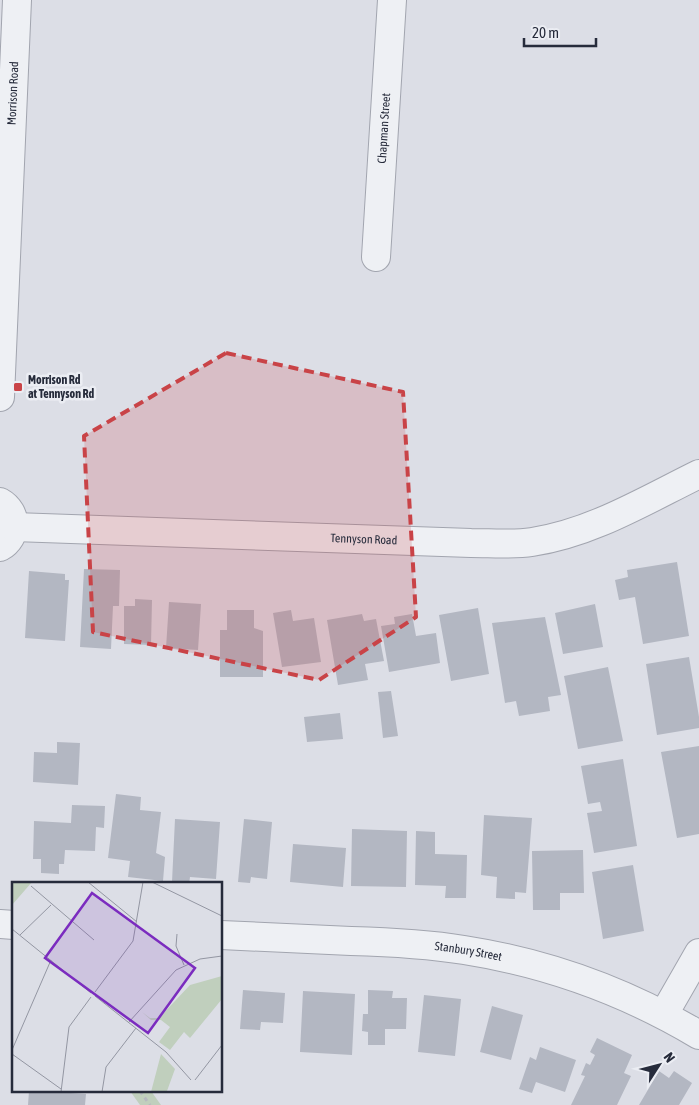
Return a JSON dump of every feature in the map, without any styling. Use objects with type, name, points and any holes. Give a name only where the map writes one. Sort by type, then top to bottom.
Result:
[{"type":"street","name":"Morrison Road","points":[[0,396],[7,54],[17,0]]},
{"type":"street","name":"Chapman Street","points":[[376,258],[392,0]]},
{"type":"street","name":"Tennyson Road","points":[[7,537],[461,543],[531,542],[567,535],[601,521],[699,474]]},
{"type":"street","points":[[0,502],[5,505],[14,519],[7,537]]},
{"type":"street","name":"Stanbury Street","points":[[222,935],[394,943],[464,950],[537,965],[632,999],[664,1014],[699,1035]]},
{"type":"street","points":[[664,1014],[699,953]]},
{"type":"path","points":[[141,1092],[150,1105]]},
{"type":"highlighted area","points":[[226,353],[403,392],[416,617],[319,680],[93,632],[84,436]]},
{"type":"green space","points":[[131,1092],[152,1092],[161,1105],[140,1105]]},
{"type":"building","points":[[677,562],[689,636],[643,644],[635,597],[619,600],[615,580],[628,577],[627,570]]},
{"type":"building","points":[[84,569],[120,570],[119,606],[113,606],[111,649],[80,647]]},
{"type":"building","points":[[29,571],[65,574],[65,580],[69,580],[65,641],[25,638]]},
{"type":"building","points":[[135,599],[152,600],[151,645],[124,644],[124,606],[135,606]]},
{"type":"building","points":[[169,602],[201,604],[198,650],[166,648]]},
{"type":"building","points":[[595,604],[603,647],[563,654],[555,613]]},
{"type":"building","points":[[478,608],[489,674],[451,681],[439,615]]},
{"type":"building","points":[[227,610],[254,610],[254,628],[263,631],[263,677],[220,677],[220,630],[227,630]]},
{"type":"building","points":[[291,610],[293,621],[314,618],[321,662],[282,667],[273,613]]},
{"type":"building","points":[[362,614],[364,621],[376,619],[384,661],[365,664],[368,680],[338,685],[327,620]]},
{"type":"building","points":[[412,614],[416,636],[436,633],[440,663],[389,672],[381,626],[395,624],[394,617]]},
{"type":"building","points":[[545,617],[561,695],[548,697],[550,711],[519,716],[516,701],[505,703],[492,623]]},
{"type":"building","points":[[689,657],[699,717],[699,728],[657,735],[646,664]]},
{"type":"building","points":[[608,667],[623,741],[578,749],[564,676]]},
{"type":"building","points":[[391,691],[398,736],[383,738],[378,692]]},
{"type":"building","points":[[340,713],[343,739],[307,742],[304,717]]},
{"type":"building","points":[[57,742],[80,743],[78,785],[33,782],[34,752],[57,753]]},
{"type":"building","points":[[699,746],[699,834],[677,838],[661,752]]},
{"type":"building","points":[[623,759],[637,846],[594,853],[587,813],[602,811],[600,802],[588,804],[581,766]]},
{"type":"building","points":[[116,794],[141,797],[140,810],[161,812],[156,853],[165,857],[163,881],[128,877],[130,861],[108,858]]},
{"type":"building","points":[[72,805],[105,806],[104,828],[96,827],[95,851],[65,850],[64,864],[59,864],[59,874],[41,873],[41,859],[33,859],[34,821],[71,823]]},
{"type":"building","points":[[484,815],[532,818],[526,893],[515,892],[515,899],[496,898],[497,877],[481,875]]},
{"type":"building","points":[[175,819],[220,822],[216,879],[190,877],[189,882],[172,882]]},
{"type":"building","points":[[244,819],[272,822],[267,879],[251,877],[250,883],[238,882]]},
{"type":"building","points":[[352,829],[407,831],[406,887],[351,886]]},
{"type":"building","points":[[416,831],[435,832],[435,854],[467,855],[466,898],[445,898],[446,886],[415,885]]},
{"type":"building","points":[[293,844],[346,848],[343,887],[290,882]]},
{"type":"building","points":[[583,850],[584,893],[560,893],[560,910],[533,910],[532,851]]},
{"type":"building","points":[[633,865],[644,931],[603,939],[592,872]]},
{"type":"building","points":[[243,990],[285,993],[283,1023],[261,1022],[260,1030],[240,1029]]},
{"type":"building","points":[[368,990],[393,991],[392,998],[407,998],[406,1029],[385,1029],[385,1045],[368,1045],[368,1032],[362,1031],[363,1014],[368,1014]]},
{"type":"building","points":[[303,991],[355,994],[352,1055],[300,1052]]},
{"type":"building","points":[[424,995],[461,999],[455,1056],[418,1052]]},
{"type":"building","points":[[492,1006],[523,1015],[511,1060],[480,1052]]},
{"type":"building","points":[[597,1038],[632,1055],[624,1073],[631,1076],[617,1105],[571,1105],[585,1076],[581,1075],[586,1063],[590,1065],[595,1055],[590,1052]]},
{"type":"building","points":[[540,1047],[576,1060],[565,1092],[536,1082],[532,1093],[519,1089],[530,1057],[536,1060]]},
{"type":"building","points":[[659,1071],[669,1078],[674,1071],[692,1083],[679,1105],[639,1105]]},
{"type":"building","points":[[29,1092],[86,1094],[85,1105],[28,1105]]},
{"type":"place","name":"Morrison Rd at Tennyson Rd","points":[[18,387]]}]
